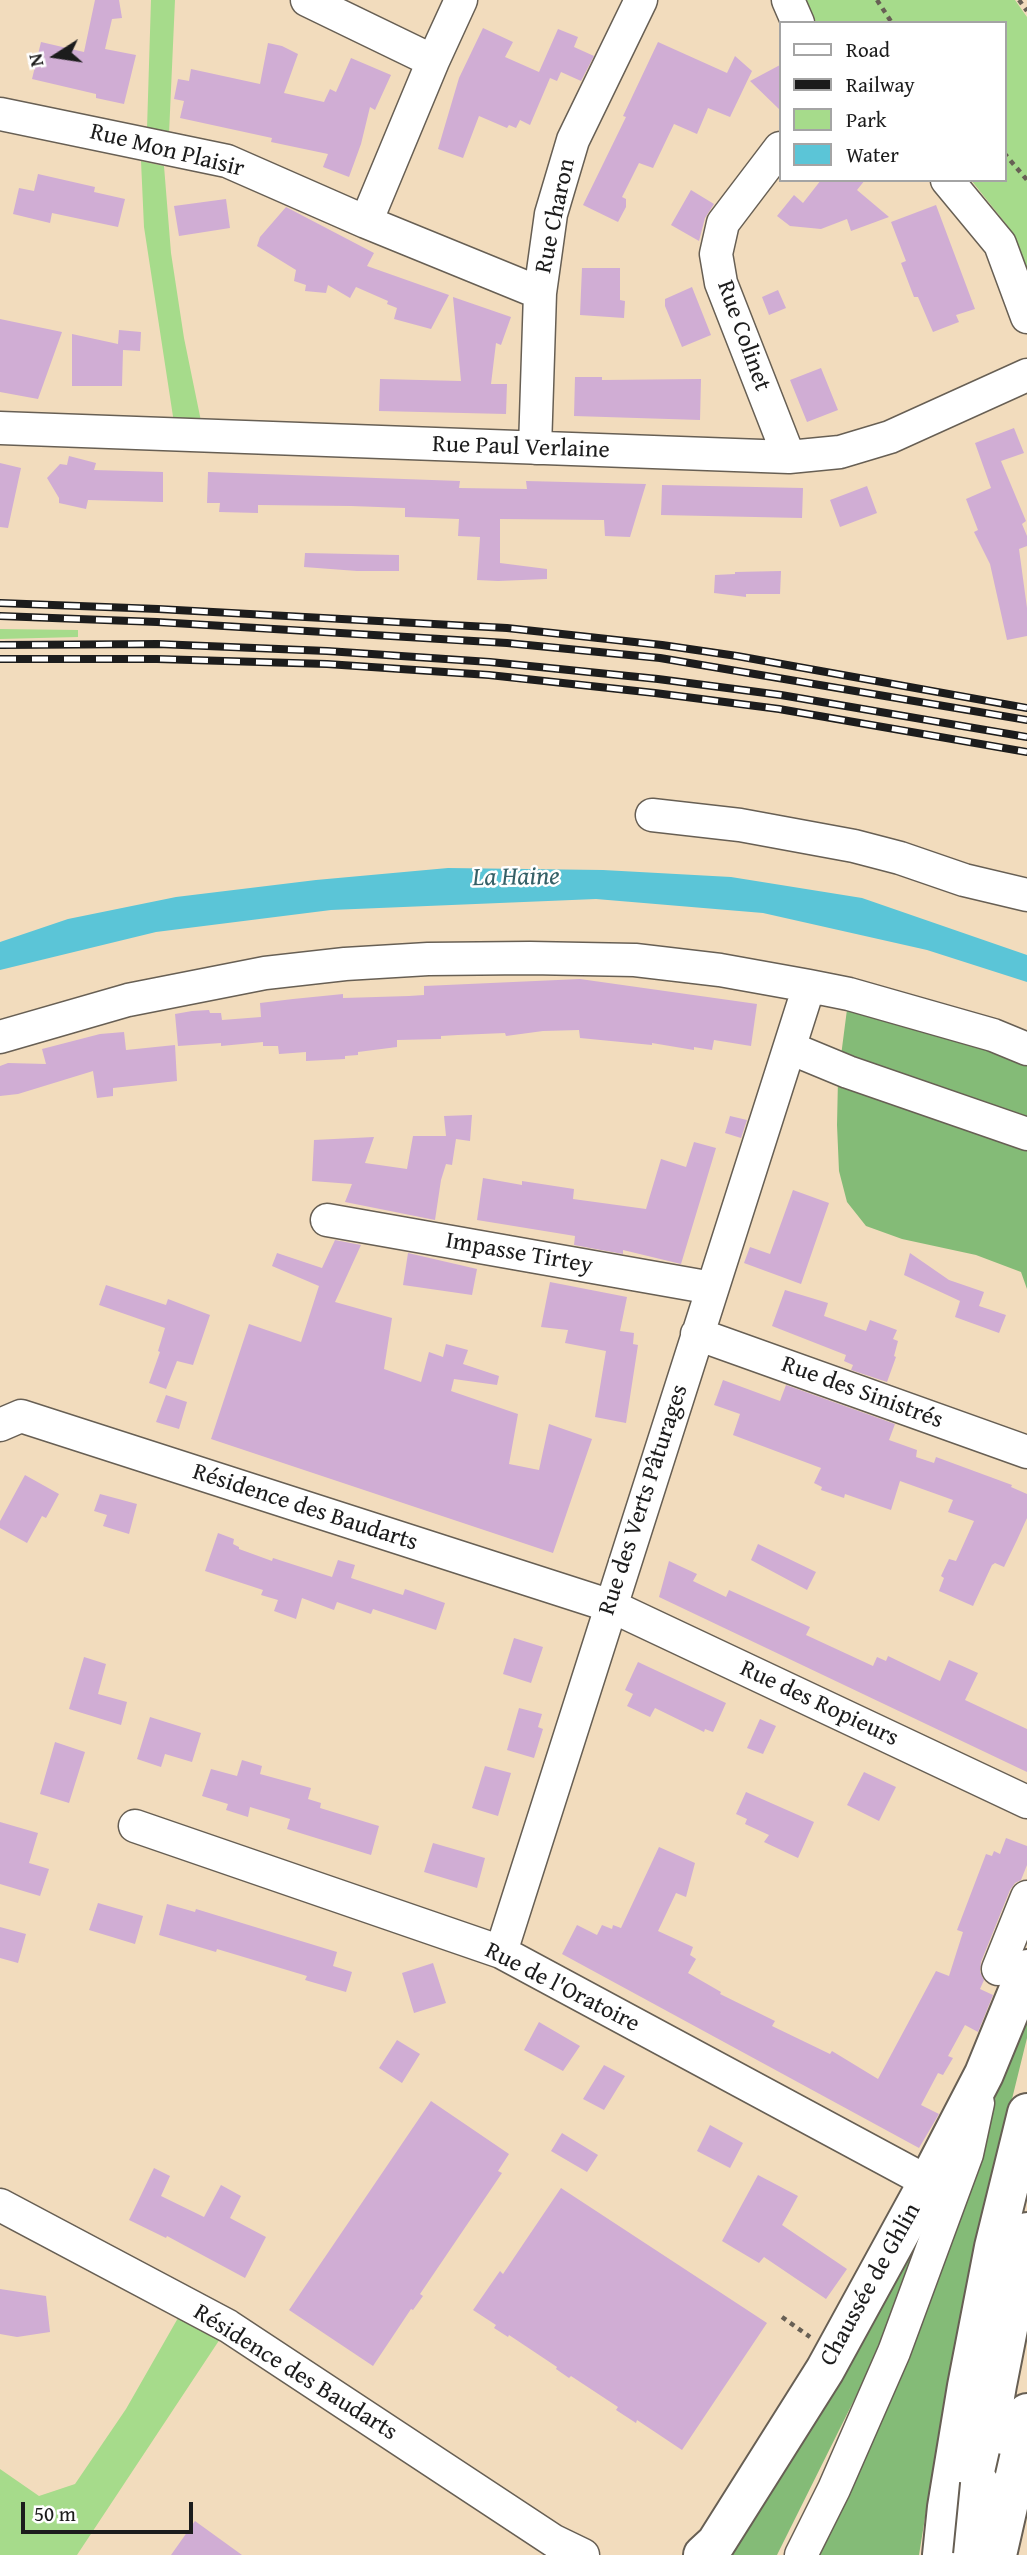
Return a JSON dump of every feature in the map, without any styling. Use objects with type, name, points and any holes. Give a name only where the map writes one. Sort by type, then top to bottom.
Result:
[{"type":"main road","name":"Chaussée de Ghlin","points":[[703,2555],[716,2543],[825,2370],[928,2182],[984,2074],[1013,1979]]},
{"type":"main road","points":[[942,2555],[967,2386],[994,2247],[1027,2113]]},
{"type":"main road","points":[[972,2555],[999,2371],[1027,2232]]},
{"type":"main road","points":[[997,2555],[1027,2413]]},
{"type":"main road","points":[[972,2555],[1007,2526],[1027,2499]]},
{"type":"street","points":[[307,0],[433,61]]},
{"type":"street","points":[[366,222],[461,0]]},
{"type":"street","name":"Rue Charon","points":[[535,448],[540,293],[551,214],[573,140],[641,0]]},
{"type":"street","points":[[788,0],[797,21]]},
{"type":"street","name":"Rue Mon Plaisir","points":[[0,114],[227,161],[366,222],[540,293]]},
{"type":"street","name":"Rue Colinet","points":[[778,151],[723,223],[716,254],[720,283],[789,457]]},
{"type":"street","points":[[949,182],[1000,244],[1027,317]]},
{"type":"street","name":"Rue Paul Verlaine","points":[[0,428],[789,457],[840,452],[890,437],[1027,375]]},
{"type":"street","points":[[652,815],[740,825],[854,846],[900,858],[964,880],[1027,895]]},
{"type":"street","points":[[0,1037],[128,1000],[208,982],[345,964],[492,958],[635,960],[720,970],[875,1001],[993,1035],[1027,1049]]},
{"type":"street","name":"Rue des Verts Pâturages","points":[[501,1952],[809,986]]},
{"type":"street","points":[[790,1048],[824,1063],[1027,1134]]},
{"type":"street","name":"Impasse Tirtey","points":[[327,1220],[712,1289]]},
{"type":"street","name":"Rue des Sinistrés","points":[[697,1334],[1027,1451]]},
{"type":"street","name":"Résidence des Baudarts","points":[[0,1425],[21,1416],[611,1606]]},
{"type":"street","name":"Rue des Ropieurs","points":[[611,1606],[1027,1802]]},
{"type":"street","name":"Rue de l'Oratoire","points":[[135,1826],[501,1952],[928,2182]]},
{"type":"street","points":[[1013,1979],[1027,1897]]},
{"type":"street","points":[[801,2555],[834,2490],[894,2352],[931,2256],[967,2154],[984,2074]]},
{"type":"street","name":"Résidence des Baudarts","points":[[0,2206],[228,2326],[554,2541],[583,2555]]},
{"type":"path","points":[[877,0],[891,21]]},
{"type":"path","points":[[1019,0],[1027,11]]},
{"type":"path","points":[[1006,155],[1027,180]]},
{"type":"green space","points":[[151,0],[175,0],[169,134],[147,129]]},
{"type":"green space","points":[[797,0],[1015,0],[1027,17],[1027,278],[1006,224],[973,182],[1006,182],[1006,21],[808,21]]},
{"type":"green space","points":[[141,161],[164,166],[171,253],[184,338],[202,426],[174,423],[144,227]]},
{"type":"green space","points":[[0,629],[78,630],[78,637],[0,639]]},
{"type":"green space","points":[[849,994],[1027,1049],[1027,1289],[1021,1272],[976,1255],[902,1239],[866,1226],[847,1202],[839,1171],[837,1125],[838,1079]]},
{"type":"green space","points":[[1027,2002],[1027,2038],[984,2213],[945,2394],[919,2555],[814,2555],[938,2269]]},
{"type":"green space","points":[[937,2189],[897,2309],[777,2555],[723,2555]]},
{"type":"green space","points":[[178,2318],[220,2339],[77,2555],[0,2555],[0,2469],[39,2496],[75,2484],[126,2409]]},
{"type":"water","name":"La Haine","points":[[448,868],[603,870],[731,877],[862,898],[1027,955],[1027,982],[927,950],[763,913],[596,899],[331,910],[156,932],[0,970],[0,942],[68,919],[176,897]]},
{"type":"building","points":[[95,0],[119,0],[122,18],[112,19],[105,49],[136,55],[124,104],[96,98],[96,94],[32,79],[41,42],[84,52]]},
{"type":"building","points":[[483,28],[513,42],[505,57],[539,72],[558,29],[578,37],[574,47],[594,56],[581,81],[561,72],[557,81],[550,78],[530,125],[520,120],[516,128],[509,125],[507,128],[479,116],[463,158],[438,149],[459,78]]},
{"type":"building","points":[[658,42],[727,73],[735,56],[752,71],[730,117],[708,108],[697,134],[674,124],[653,168],[639,163],[622,197],[626,199],[626,207],[618,222],[583,205],[626,117],[623,116]]},
{"type":"building","points":[[268,43],[298,54],[284,93],[324,102],[330,89],[336,92],[351,58],[391,75],[375,110],[370,107],[349,177],[323,167],[328,154],[271,142],[272,138],[180,118],[184,101],[174,99],[178,79],[189,81],[191,69],[260,84]]},
{"type":"building","points":[[778,66],[778,108],[750,81]]},
{"type":"building","points":[[38,174],[95,187],[94,192],[125,199],[118,227],[52,213],[50,223],[13,214],[19,188],[34,191]]},
{"type":"building","points":[[819,182],[863,182],[857,190],[889,217],[851,231],[847,219],[821,229],[790,226],[777,216],[794,195],[803,203]]},
{"type":"building","points":[[691,190],[714,204],[705,218],[699,241],[671,225]]},
{"type":"building","points":[[226,199],[230,228],[179,236],[174,206]]},
{"type":"building","points":[[936,205],[975,309],[956,315],[959,322],[933,332],[918,297],[914,297],[901,263],[906,261],[891,222]]},
{"type":"building","points":[[286,207],[374,253],[367,266],[449,295],[431,329],[394,319],[397,308],[387,304],[388,301],[356,287],[350,298],[328,285],[326,293],[305,291],[306,285],[294,281],[296,270],[257,246],[260,237]]},
{"type":"building","points":[[582,268],[620,268],[620,300],[625,301],[624,318],[580,315]]},
{"type":"building","points":[[692,287],[711,335],[682,347],[665,306],[665,299]]},
{"type":"building","points":[[778,290],[786,308],[769,315],[762,297]]},
{"type":"building","points":[[453,297],[511,317],[501,345],[496,343],[491,384],[507,384],[506,414],[379,411],[380,379],[461,381]]},
{"type":"building","points":[[0,319],[62,332],[38,399],[0,392]]},
{"type":"building","points":[[119,330],[141,332],[140,351],[123,350],[122,386],[72,386],[72,334],[118,344]]},
{"type":"building","points":[[821,368],[838,410],[807,422],[790,380]]},
{"type":"building","points":[[575,377],[602,377],[602,380],[701,379],[700,420],[574,416]]},
{"type":"building","points":[[1014,428],[1024,453],[1001,461],[1026,521],[1022,524],[1027,536],[1027,546],[1019,549],[1027,608],[1027,636],[1007,640],[990,564],[974,532],[978,530],[966,499],[991,488],[975,443]]},
{"type":"building","points":[[69,456],[96,463],[94,470],[163,472],[163,502],[88,500],[86,509],[59,503],[59,498],[47,478],[60,464],[67,465]]},
{"type":"building","points":[[0,463],[21,468],[8,528],[0,527]]},
{"type":"building","points":[[208,472],[460,481],[459,488],[527,489],[526,481],[646,484],[630,537],[605,536],[604,520],[500,519],[500,563],[547,569],[547,579],[498,581],[477,580],[480,537],[458,536],[459,519],[405,517],[405,508],[351,506],[258,505],[258,513],[219,512],[220,503],[207,503]]},
{"type":"building","points":[[662,485],[803,488],[802,518],[661,515]]},
{"type":"building","points":[[867,486],[877,513],[840,527],[830,500]]},
{"type":"building","points":[[305,553],[399,555],[399,571],[304,567]]},
{"type":"building","points":[[781,571],[780,594],[746,594],[746,597],[714,593],[715,575]]},
{"type":"building","points":[[580,979],[757,1004],[751,1046],[714,1040],[712,1050],[694,1047],[694,1050],[652,1043],[580,1038],[579,1030],[397,1040],[397,1047],[358,1052],[358,1055],[345,1056],[345,1059],[306,1061],[306,1052],[279,1054],[278,1046],[263,1046],[263,1042],[178,1046],[175,1014],[192,1011],[209,1010],[210,1013],[221,1013],[222,1020],[261,1017],[260,1003],[293,999],[343,994],[343,998],[424,995],[424,986]]},
{"type":"building","points":[[124,1032],[126,1050],[175,1045],[177,1081],[113,1088],[113,1096],[97,1098],[93,1071],[18,1094],[0,1096],[0,1066],[8,1063],[46,1064],[42,1049],[100,1034]]},
{"type":"building","points":[[472,1115],[470,1141],[456,1139],[452,1165],[446,1164],[435,1220],[345,1202],[352,1184],[312,1181],[314,1140],[374,1137],[365,1163],[407,1169],[413,1136],[446,1136],[444,1116]]},
{"type":"building","points":[[730,1116],[747,1120],[741,1138],[725,1133]]},
{"type":"building","points":[[694,1142],[716,1148],[681,1264],[623,1250],[623,1254],[574,1245],[575,1236],[477,1220],[483,1178],[522,1185],[522,1181],[574,1189],[573,1199],[646,1209],[661,1159],[686,1167]]},
{"type":"building","points":[[793,1190],[829,1203],[801,1284],[744,1263],[750,1247],[770,1254]]},
{"type":"building","points":[[335,1240],[361,1245],[335,1302],[392,1318],[384,1369],[421,1382],[429,1352],[443,1357],[446,1344],[468,1350],[463,1364],[499,1376],[497,1385],[454,1379],[451,1391],[518,1414],[509,1464],[539,1470],[549,1424],[592,1439],[553,1553],[211,1439],[249,1324],[301,1342],[319,1286],[272,1266],[277,1253],[322,1268]]},
{"type":"building","points":[[408,1253],[477,1269],[472,1295],[403,1285]]},
{"type":"building","points":[[910,1253],[949,1280],[984,1292],[979,1306],[1006,1315],[999,1333],[955,1317],[960,1301],[904,1275]]},
{"type":"building","points":[[550,1282],[627,1297],[620,1331],[634,1333],[633,1344],[638,1345],[626,1423],[595,1417],[606,1351],[565,1343],[568,1330],[541,1327]]},
{"type":"building","points":[[106,1285],[166,1305],[168,1299],[210,1315],[193,1365],[177,1361],[166,1389],[149,1383],[165,1328],[99,1305]]},
{"type":"building","points":[[785,1290],[828,1303],[824,1316],[866,1331],[870,1320],[897,1330],[893,1339],[898,1341],[894,1356],[896,1357],[887,1382],[851,1370],[853,1365],[844,1361],[846,1355],[772,1326]]},
{"type":"building","points":[[723,1380],[780,1401],[786,1385],[895,1424],[889,1440],[917,1450],[916,1457],[934,1463],[936,1457],[1012,1485],[1011,1487],[1027,1494],[1027,1518],[1004,1567],[995,1563],[992,1565],[973,1606],[939,1591],[944,1578],[941,1576],[949,1559],[956,1561],[974,1521],[948,1512],[953,1500],[900,1481],[891,1510],[845,1494],[844,1498],[821,1490],[822,1487],[814,1483],[821,1468],[733,1435],[740,1414],[714,1405]]},
{"type":"building","points":[[166,1395],[187,1402],[179,1429],[156,1422]]},
{"type":"building","points":[[25,1475],[59,1494],[46,1518],[42,1516],[27,1543],[0,1528],[0,1521]]},
{"type":"building","points":[[100,1494],[137,1504],[129,1534],[103,1526],[107,1515],[94,1511]]},
{"type":"building","points":[[218,1533],[234,1539],[233,1544],[239,1549],[272,1561],[273,1558],[332,1577],[338,1560],[355,1565],[351,1578],[403,1595],[405,1589],[445,1603],[436,1630],[373,1609],[371,1614],[337,1602],[334,1610],[302,1598],[296,1619],[274,1611],[278,1600],[261,1595],[263,1590],[205,1571]]},
{"type":"building","points":[[758,1544],[816,1572],[807,1590],[751,1560]]},
{"type":"building","points":[[669,1561],[697,1574],[693,1581],[726,1597],[729,1590],[810,1627],[806,1635],[873,1666],[877,1657],[886,1661],[888,1656],[940,1681],[949,1660],[978,1673],[965,1700],[1027,1729],[1027,1772],[659,1597]]},
{"type":"building","points":[[514,1638],[543,1647],[531,1683],[503,1674]]},
{"type":"building","points":[[84,1657],[106,1664],[98,1694],[127,1702],[121,1725],[69,1709]]},
{"type":"building","points":[[638,1662],[726,1703],[713,1732],[705,1729],[704,1732],[655,1708],[650,1717],[627,1706],[633,1694],[625,1690]]},
{"type":"building","points":[[519,1708],[542,1714],[538,1727],[543,1729],[534,1758],[507,1750]]},
{"type":"building","points":[[150,1717],[201,1733],[192,1762],[165,1754],[161,1767],[137,1759]]},
{"type":"building","points":[[760,1719],[776,1726],[763,1754],[747,1748]]},
{"type":"building","points":[[55,1742],[85,1752],[69,1803],[40,1794]]},
{"type":"building","points":[[242,1760],[262,1766],[260,1774],[311,1788],[308,1799],[321,1803],[320,1808],[379,1826],[371,1855],[287,1829],[290,1819],[250,1807],[248,1817],[226,1810],[228,1804],[202,1796],[211,1769],[237,1776]]},
{"type":"building","points":[[485,1766],[511,1773],[498,1816],[472,1808]]},
{"type":"building","points":[[864,1772],[896,1787],[879,1821],[847,1805]]},
{"type":"building","points":[[746,1792],[814,1822],[798,1858],[764,1842],[769,1835],[745,1824],[747,1819],[736,1814]]},
{"type":"building","points":[[0,1822],[38,1833],[29,1863],[49,1869],[40,1896],[0,1884]]},
{"type":"building","points":[[1006,1838],[1027,1846],[1027,1865],[1021,1880],[1010,1890],[981,1962],[980,1972],[984,1980],[980,1989],[993,1995],[978,2032],[965,2025],[948,2056],[953,2058],[943,2075],[938,2073],[921,2105],[939,2114],[919,2148],[562,1954],[577,1925],[597,1935],[602,1925],[612,1929],[613,1925],[621,1928],[659,1847],[695,1863],[686,1897],[676,1893],[658,1931],[693,1947],[690,1955],[696,1959],[688,1973],[721,1992],[720,1994],[775,2021],[772,2026],[830,2054],[832,2051],[878,2079],[936,1971],[949,1976],[963,1932],[957,1930],[986,1854],[992,1856],[994,1851],[1000,1854]]},
{"type":"building","points":[[433,1843],[485,1858],[477,1888],[424,1872]]},
{"type":"building","points":[[98,1903],[143,1916],[135,1944],[89,1930]]},
{"type":"building","points":[[167,1904],[195,1912],[196,1909],[337,1952],[333,1966],[352,1972],[346,1992],[305,1980],[307,1976],[159,1935]]},
{"type":"building","points":[[0,1927],[26,1934],[18,1963],[0,1958]]},
{"type":"building","points":[[433,1963],[446,2003],[414,2013],[402,1973]]},
{"type":"building","points":[[539,2022],[580,2046],[563,2071],[524,2050]]},
{"type":"building","points":[[397,2040],[420,2054],[402,2083],[379,2068]]},
{"type":"building","points":[[604,2065],[625,2076],[604,2110],[583,2099]]},
{"type":"building","points":[[431,2101],[509,2154],[498,2171],[502,2173],[420,2294],[423,2296],[413,2310],[411,2309],[373,2366],[289,2310]]},
{"type":"building","points":[[710,2125],[743,2143],[730,2168],[697,2151]]},
{"type":"building","points":[[562,2133],[598,2155],[587,2172],[551,2151]]},
{"type":"building","points":[[154,2168],[170,2176],[161,2196],[204,2217],[221,2185],[241,2196],[230,2218],[266,2237],[245,2278],[167,2236],[166,2238],[129,2220]]},
{"type":"building","points":[[758,2175],[798,2196],[782,2225],[847,2269],[826,2299],[764,2257],[759,2263],[722,2241]]},
{"type":"building","points":[[561,2188],[767,2323],[682,2450],[637,2420],[636,2423],[616,2410],[618,2407],[571,2376],[569,2378],[509,2335],[508,2337],[494,2328],[496,2325],[473,2310],[500,2271],[503,2274]]},
{"type":"building","points":[[0,2289],[46,2296],[50,2332],[17,2337],[0,2334]]},
{"type":"building","points":[[195,2521],[242,2555],[171,2555]]},
{"type":"railway","points":[[0,603],[507,628],[737,656],[1027,708]]},
{"type":"railway","points":[[0,616],[157,622],[507,643],[660,658],[1027,720]]},
{"type":"railway","points":[[0,645],[158,644],[327,651],[490,662],[781,695],[1027,737]]},
{"type":"railway","points":[[0,659],[157,659],[327,664],[489,675],[779,709],[1027,752]]}]
